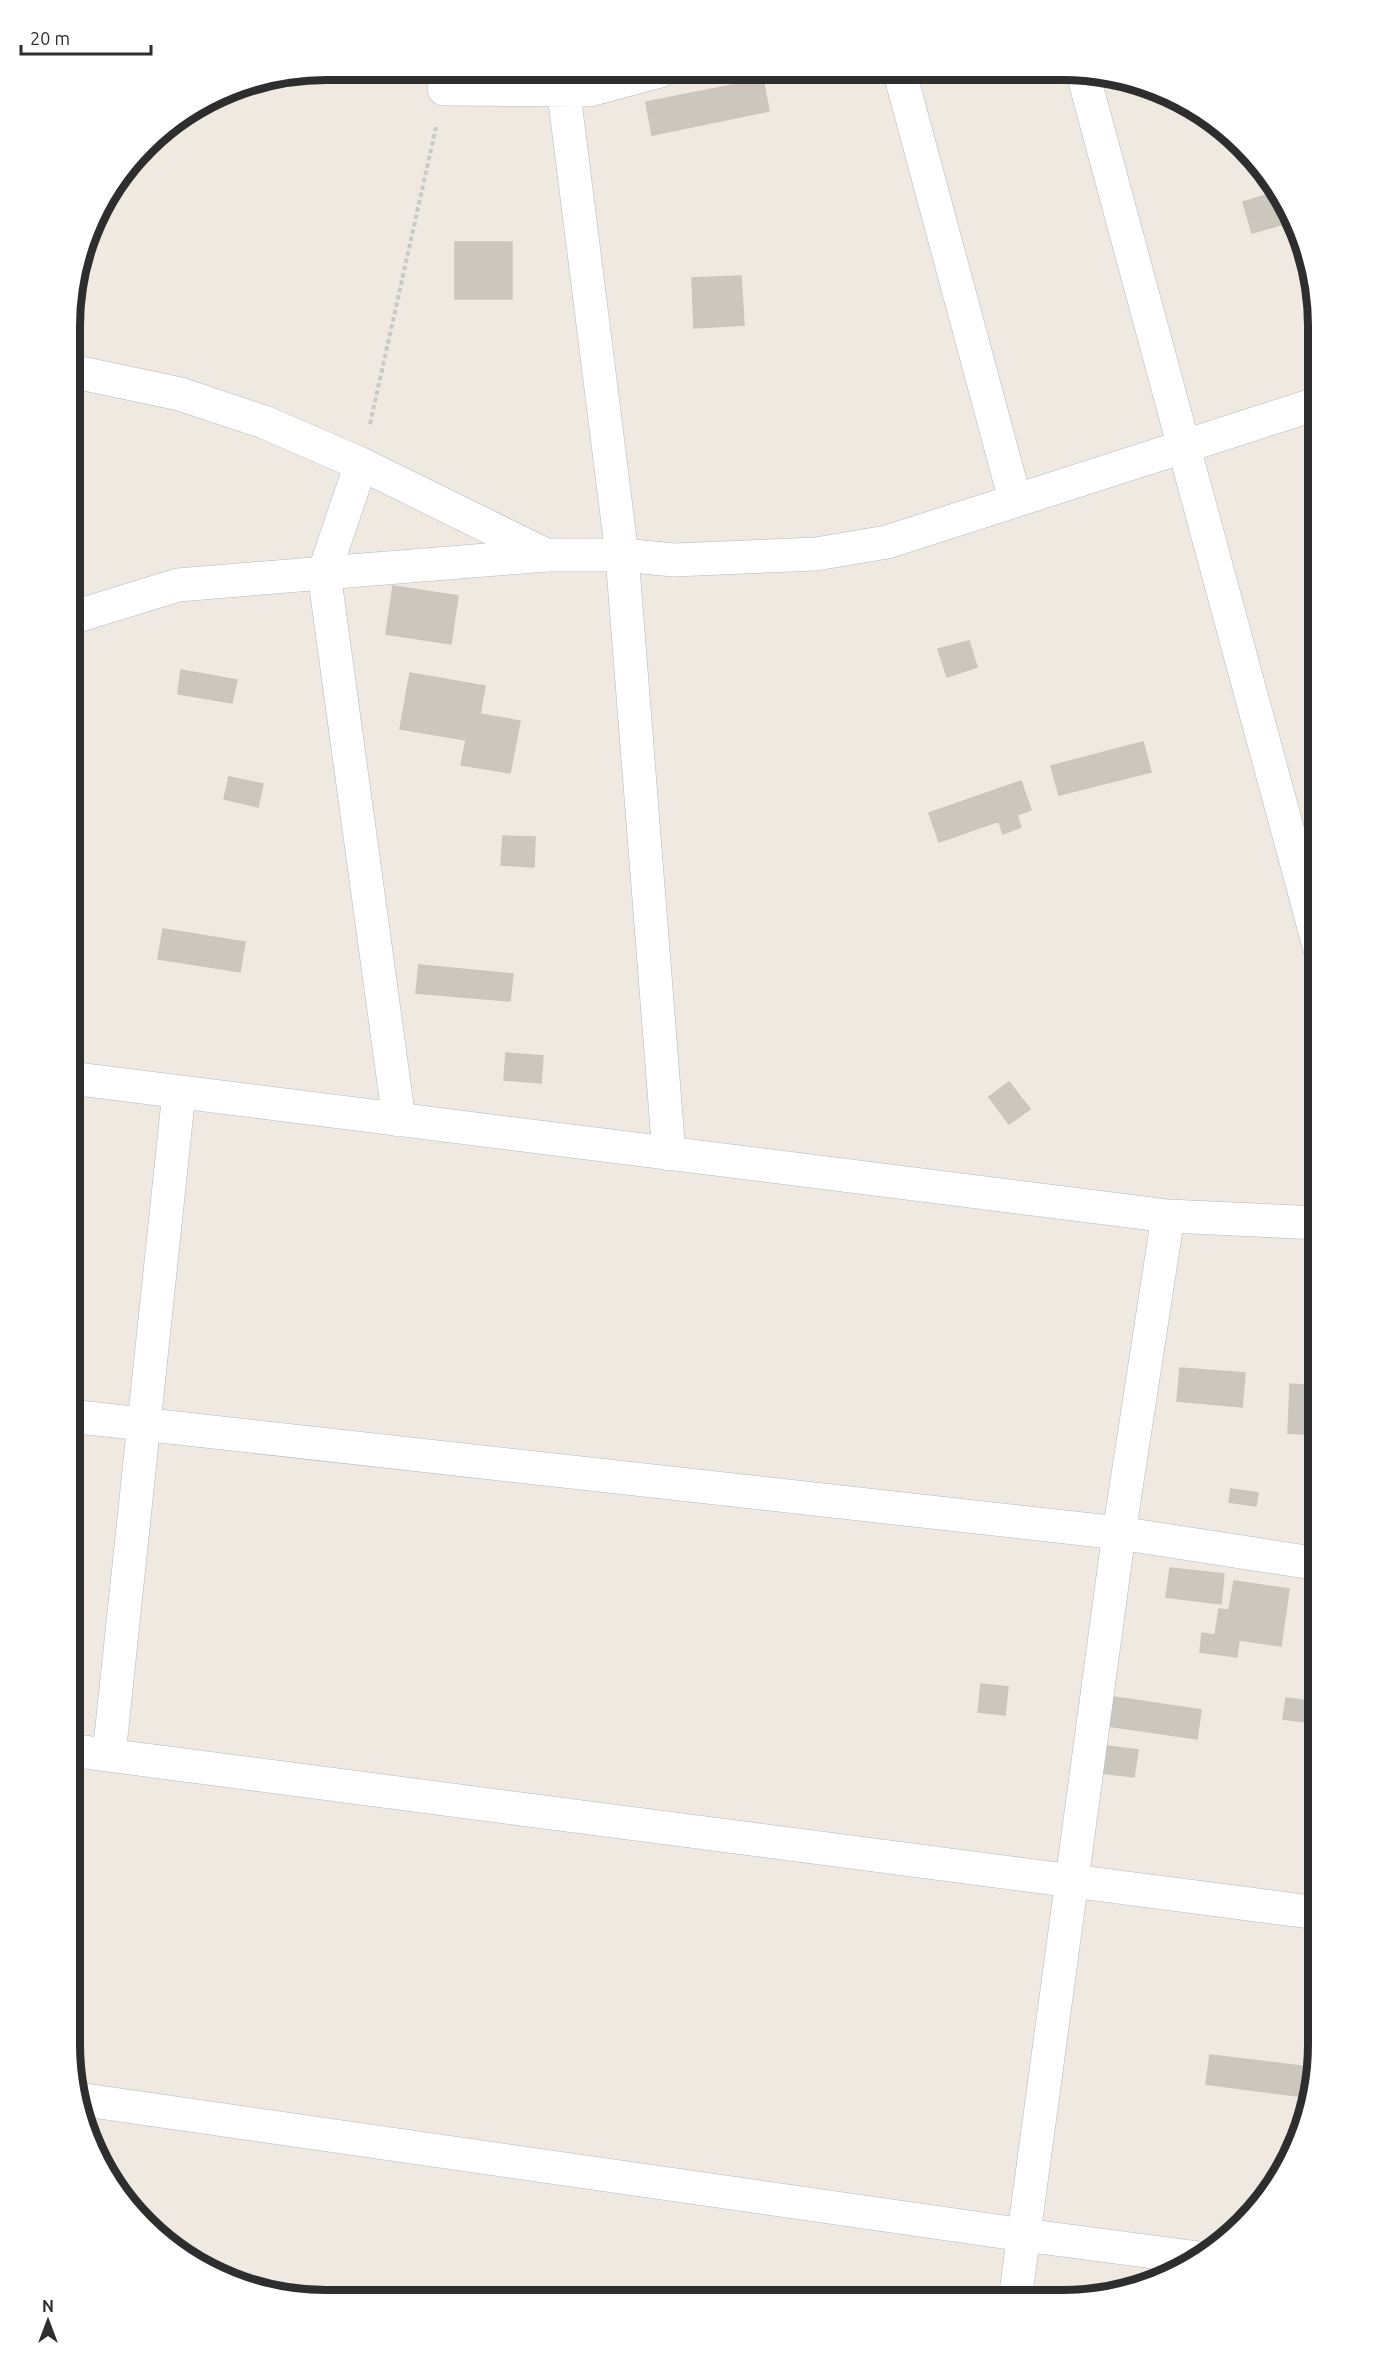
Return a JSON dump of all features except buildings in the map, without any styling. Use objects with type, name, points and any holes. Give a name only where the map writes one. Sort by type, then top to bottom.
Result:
[{"type":"street","points":[[444,88],[563,80],[589,90],[626,80]]},
{"type":"street","points":[[563,80],[622,555],[669,1154]]},
{"type":"street","points":[[902,80],[1015,500]]},
{"type":"street","points":[[1085,81],[1308,906]]},
{"type":"street","points":[[80,373],[180,394],[264,422],[361,464],[546,555]]},
{"type":"street","points":[[80,615],[178,585],[546,555],[622,555],[674,560],[816,554],[887,542],[1308,407]]},
{"type":"street","points":[[361,464],[324,573],[399,1120]]},
{"type":"street","points":[[80,1079],[1168,1216],[1308,1222]]},
{"type":"street","points":[[109,1755],[179,1092]]},
{"type":"street","points":[[1016,2290],[1070,1881],[1119,1533],[1168,1216]]},
{"type":"street","points":[[80,1417],[1119,1533],[1308,1562]]},
{"type":"street","points":[[80,1751],[1308,1912]]},
{"type":"street","points":[[86,2100],[1187,2256]]},
{"type":"path","points":[[361,464],[444,88]]}]
